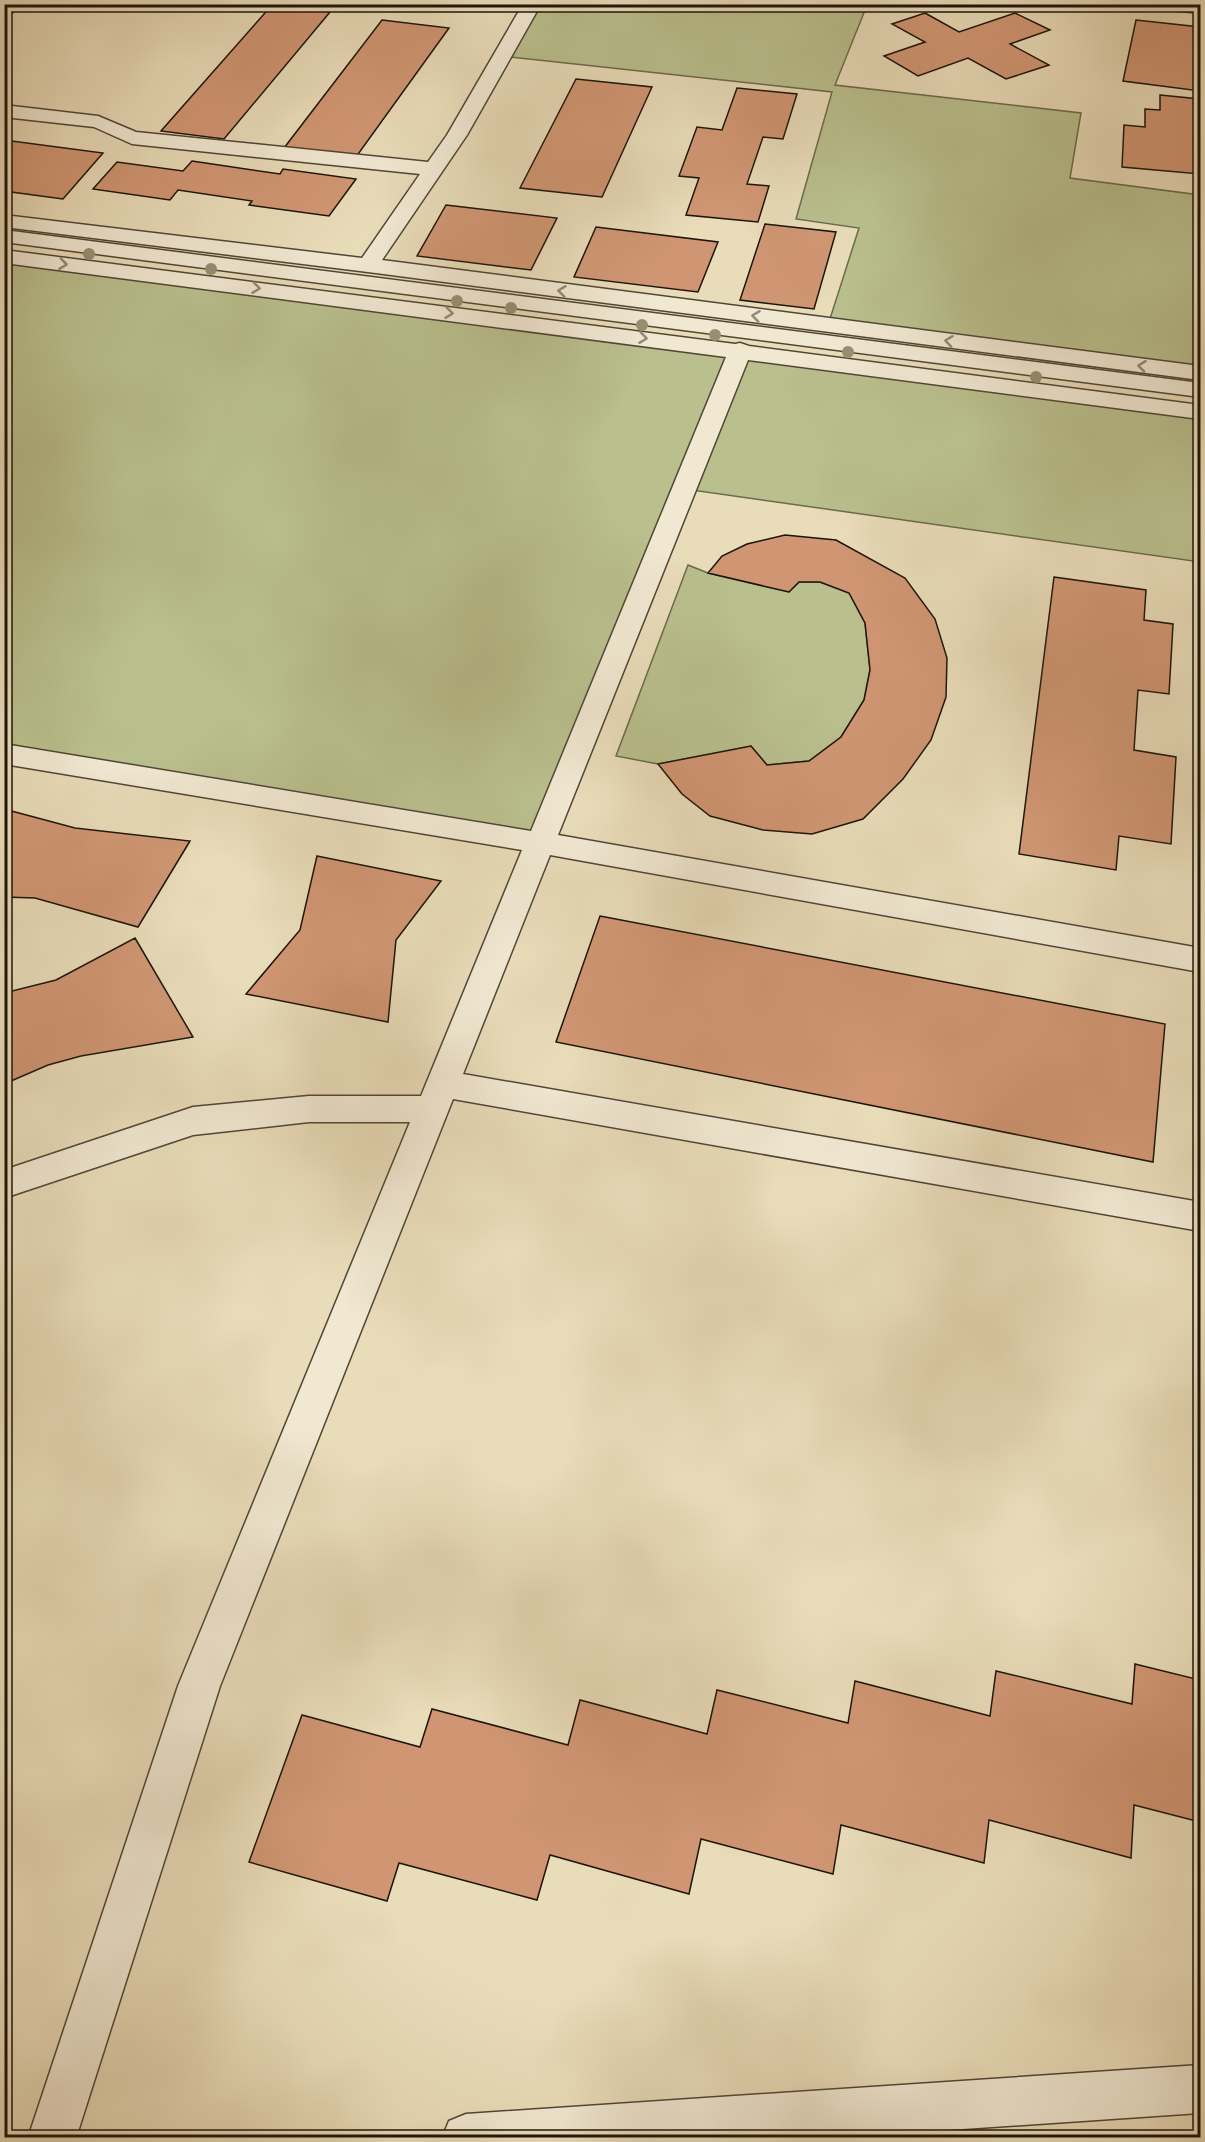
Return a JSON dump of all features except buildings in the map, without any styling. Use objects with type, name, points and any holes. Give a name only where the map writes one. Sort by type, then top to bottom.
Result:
[{"type":"street","points":[[368,266],[457,135],[531,4]]},
{"type":"street","points":[[1163,4],[1200,8]]},
{"type":"street","points":[[4,111],[98,122],[132,138],[434,169]]},
{"type":"street","points":[[4,221],[1200,373]]},
{"type":"street","points":[[4,236],[1200,390]]},
{"type":"street","points":[[4,256],[740,350],[1200,412]]},
{"type":"street","points":[[52,2138],[199,1686],[740,350]]},
{"type":"street","points":[[4,754],[542,843],[1200,960]]},
{"type":"street","points":[[4,1184],[193,1121],[439,1096],[1200,1217]]},
{"type":"street","points":[[466,2138],[1200,2089]]},
{"type":"green space","points":[[532,5],[867,5],[835,85],[1081,113],[1070,178],[1200,195],[1200,373],[828,325],[859,228],[796,219],[832,92],[502,56]]},
{"type":"green space","points":[[4,256],[1200,412],[1200,562],[685,489],[542,843],[5,754]]},
{"type":"green space","points":[[688,565],[708,573],[789,592],[799,582],[820,582],[849,593],[865,623],[870,670],[864,700],[841,737],[809,761],[767,765],[751,746],[658,764],[616,756]]}]
